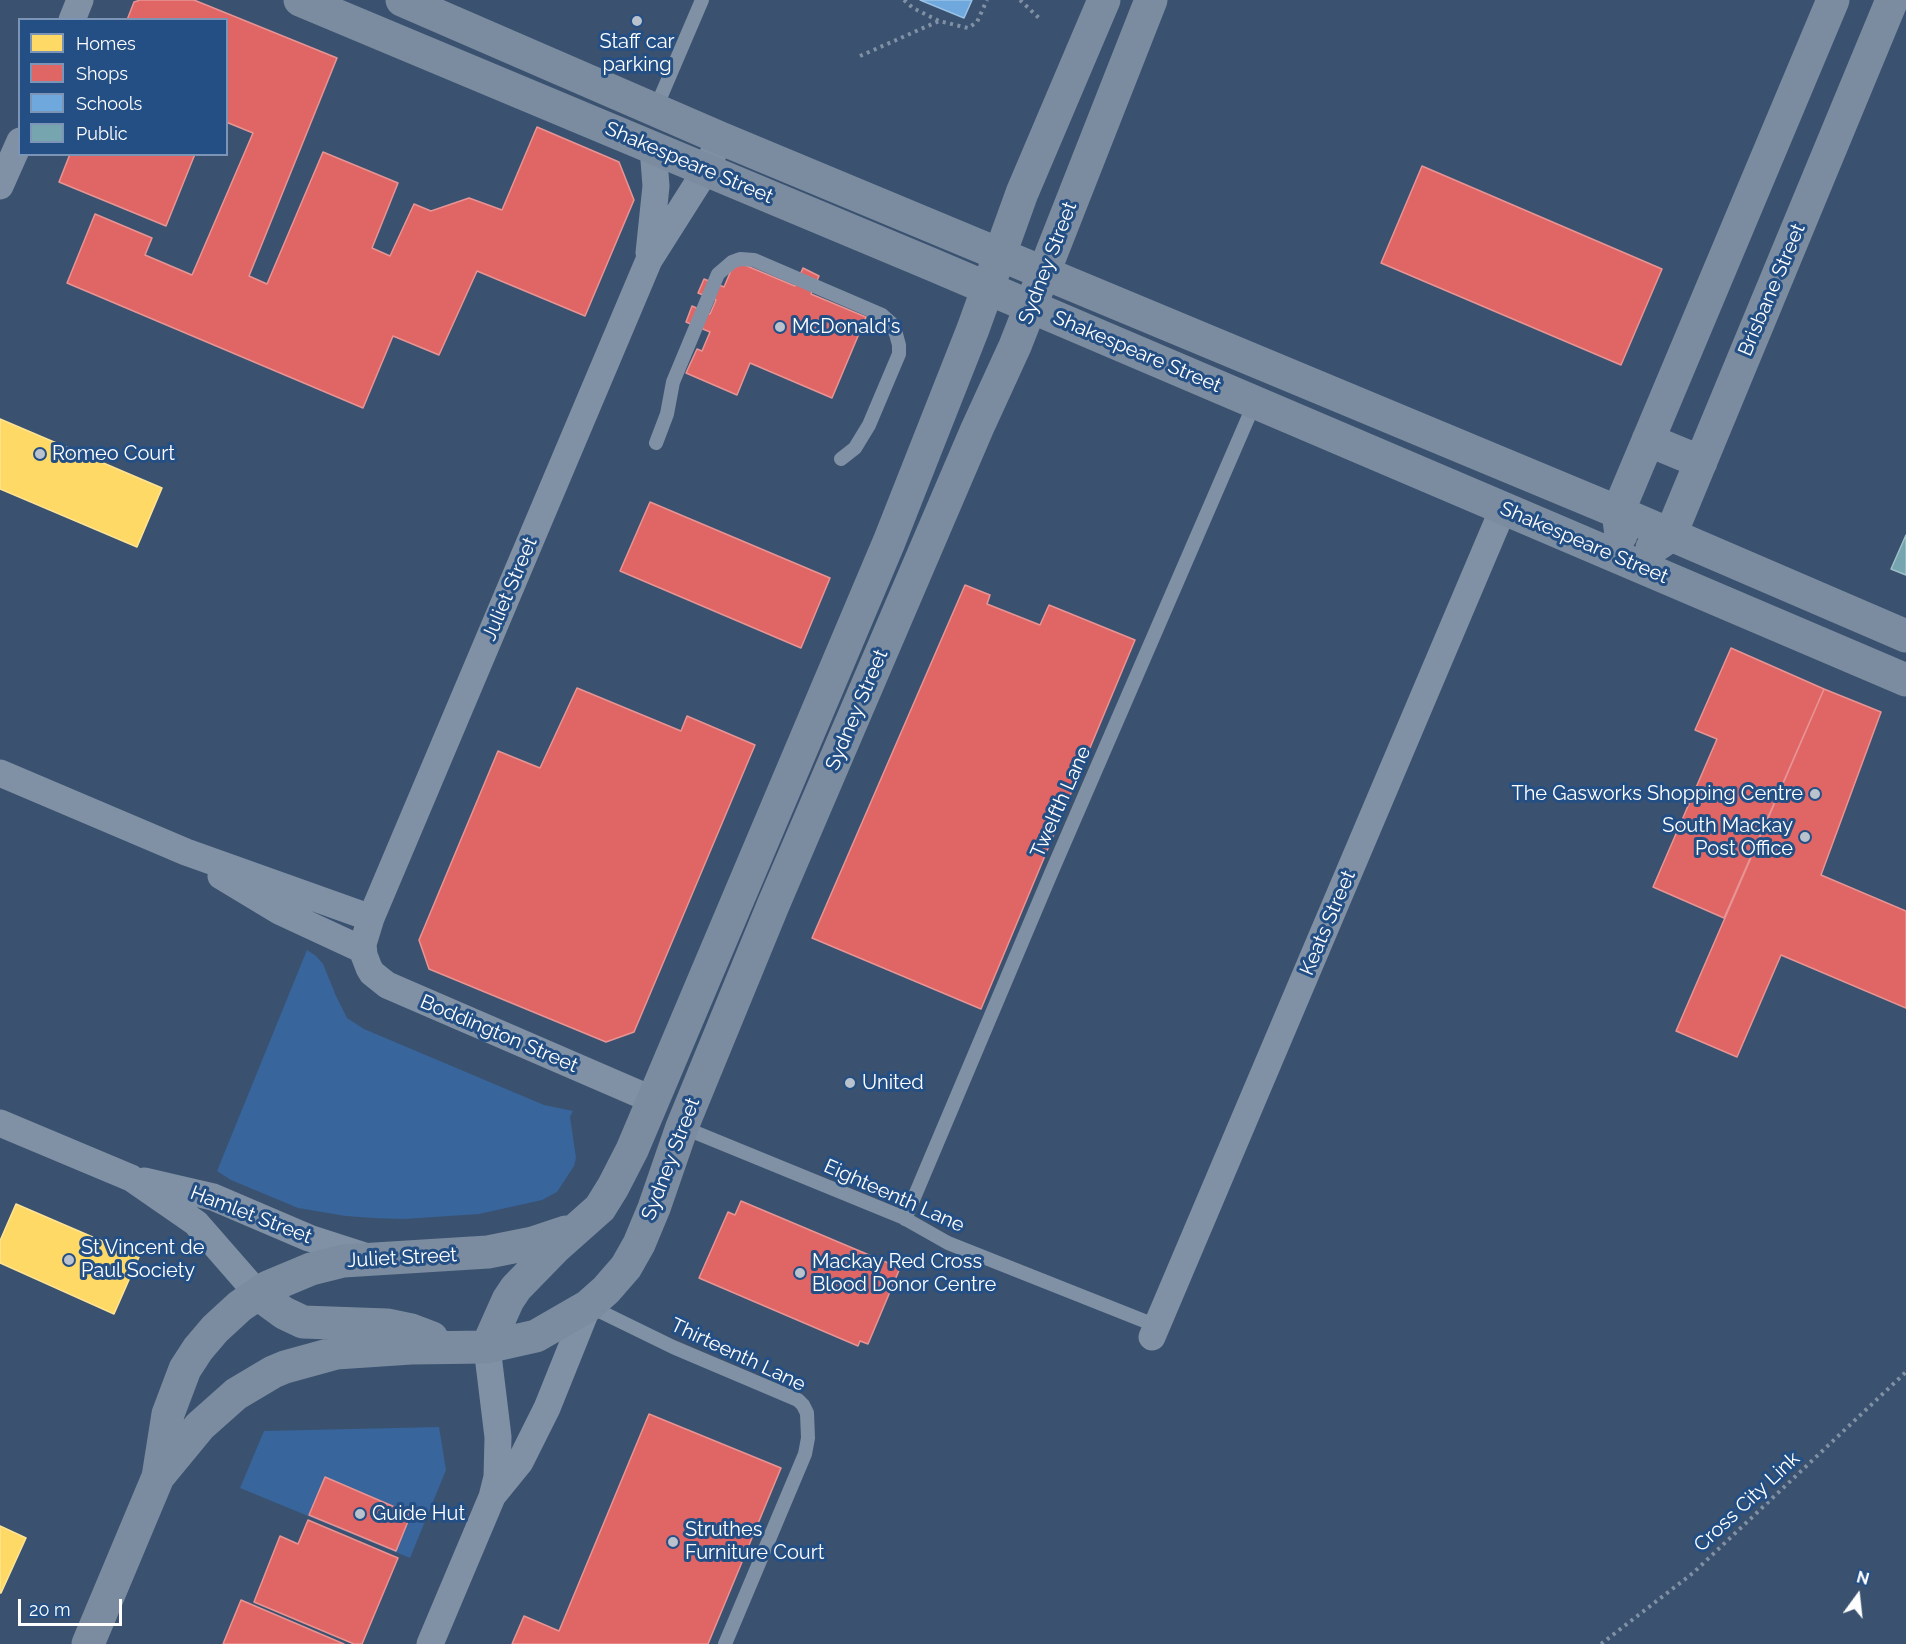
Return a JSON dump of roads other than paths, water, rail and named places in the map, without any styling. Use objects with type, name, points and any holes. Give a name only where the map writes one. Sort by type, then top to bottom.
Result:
[{"type":"street","points":[[73,18],[80,0]]},
{"type":"street","name":"Shakespeare Street","points":[[300,0],[357,11],[411,47],[1031,307],[1906,680]]},
{"type":"street","name":"Sydney Street","points":[[487,1347],[516,1288],[544,1258],[600,1208],[613,1187],[653,1100],[893,533],[973,329],[1022,193],[1104,0]]},
{"type":"street","name":"Sydney Street","points":[[487,1347],[536,1336],[588,1306],[616,1278],[639,1244],[659,1196],[682,1127],[774,903],[1031,307],[1150,0]]},
{"type":"street","points":[[1670,536],[1628,561],[1618,512],[1833,0]]},
{"type":"street","name":"Brisbane Street","points":[[1670,536],[1892,0]]},
{"type":"street","points":[[411,47],[420,4]]},
{"type":"street","name":"Shakespeare Street","points":[[420,4],[720,138],[1618,512],[1906,636]]},
{"type":"street","name":"Juliet Street","points":[[371,918],[649,260],[706,170],[720,138]]},
{"type":"street","name":"Juliet Street","points":[[649,260],[656,186],[653,148]]},
{"type":"street","points":[[0,186],[10,151]]},
{"type":"street","points":[[1648,440],[1701,462]]},
{"type":"street","name":"Keats Street","points":[[1154,1332],[1503,509]]},
{"type":"street","points":[[0,773],[174,847],[371,918],[363,950],[279,911],[174,847]]},
{"type":"street","name":"Boddington Street","points":[[363,950],[366,963],[372,973],[387,985],[653,1100]]},
{"type":"street","points":[[653,1100],[682,1127]]},
{"type":"street","name":"Hamlet Street","points":[[0,1123],[131,1178],[204,1194],[309,1238],[369,1258]]},
{"type":"street","name":"Hamlet Street","points":[[131,1178],[196,1223],[258,1294]]},
{"type":"street","name":"Juliet Street","points":[[88,1644],[158,1477],[168,1414],[185,1369],[215,1329],[240,1306],[279,1282],[311,1269],[343,1261],[495,1251],[544,1240],[584,1222]]},
{"type":"street","points":[[258,1294],[299,1321],[394,1326],[423,1334],[450,1347]]},
{"type":"street","points":[[492,1497],[514,1470],[551,1400],[588,1306]]},
{"type":"street","points":[[430,1644],[492,1497],[498,1469],[498,1437],[487,1347]]},
{"type":"street","name":"Juliet Street","points":[[158,1477],[200,1426],[221,1406],[273,1372],[309,1359],[353,1351],[487,1347]]},
{"type":"lane","points":[[655,110],[702,0]]},
{"type":"lane","points":[[656,443],[668,414],[673,382],[718,274],[732,262],[740,259],[754,260],[882,315],[891,324],[896,334],[899,354],[869,425],[855,448],[841,459]]},
{"type":"lane","name":"Twelfth Lane","points":[[905,1219],[1052,871],[1255,402]]},
{"type":"lane","name":"Eighteenth Lane","points":[[682,1127],[905,1219],[948,1243],[1154,1332]]},
{"type":"lane","name":"Thirteenth Lane","points":[[588,1306],[673,1347],[798,1400],[807,1413],[806,1455],[725,1644]]},
{"type":"place","name":"Staff car parking","points":[[637,21]]},
{"type":"place","name":"McDonald's","points":[[780,327]]},
{"type":"place","name":"Romeo Court","points":[[40,454]]},
{"type":"place","name":"The Gasworks Shopping Centre","points":[[1815,794]]},
{"type":"place","name":"South Mackay Post Office","points":[[1805,837]]},
{"type":"place","name":"United","points":[[850,1083]]},
{"type":"place","name":"St Vincent de Paul Society","points":[[69,1260]]},
{"type":"place","name":"Mackay Red Cross Blood Donor Centre","points":[[800,1273]]},
{"type":"place","name":"Guide Hut","points":[[360,1514]]},
{"type":"place","name":"Struthes Furniture Court","points":[[673,1542]]}]
